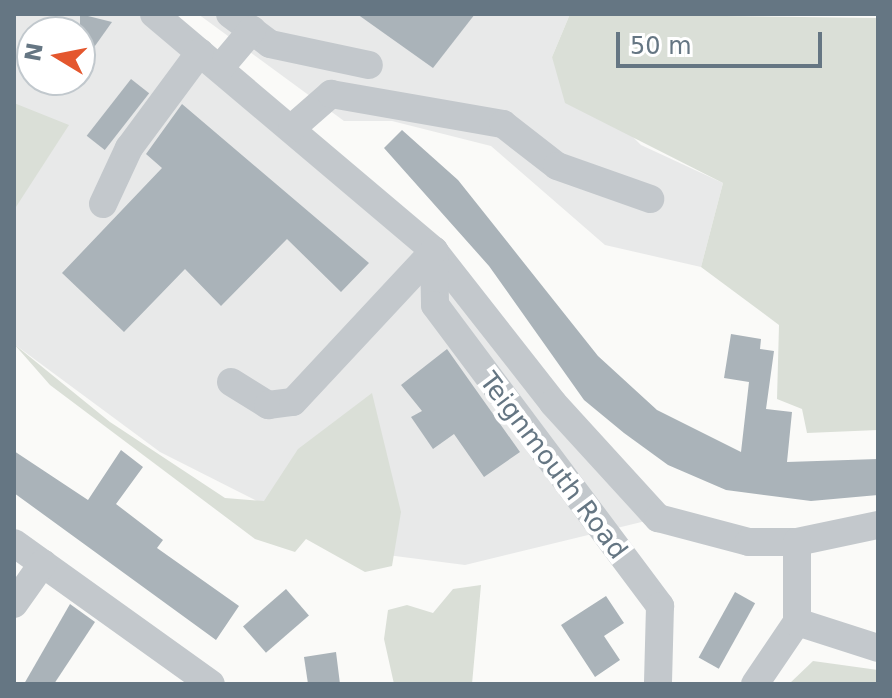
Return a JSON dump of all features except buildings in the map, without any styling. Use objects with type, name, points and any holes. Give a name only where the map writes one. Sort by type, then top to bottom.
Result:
[{"type":"street","name":"Teignmouth Road","points":[[154,14],[434,251],[553,403],[658,518],[749,542],[797,542],[878,525]]},
{"type":"street","points":[[103,204],[129,148],[241,22],[270,44],[369,65]]},
{"type":"street","points":[[292,128],[331,94],[503,124],[557,166],[650,199]]},
{"type":"street","name":"Teignmouth Road","points":[[434,251],[435,305],[660,606],[658,684]]},
{"type":"street","points":[[231,382],[268,405],[293,402],[434,251]]},
{"type":"street","points":[[755,684],[797,622],[797,542]]},
{"type":"street","points":[[14,543],[211,684]]},
{"type":"street","points":[[14,604],[43,563]]},
{"type":"street","points":[[797,622],[878,648]]},
{"type":"shaded area","points":[[14,14],[154,14],[434,251],[658,518],[465,565],[356,551],[160,452],[14,344]]},
{"type":"shaded area","points":[[198,14],[570,14],[552,57],[641,145],[723,183],[701,267],[605,245],[491,146],[392,121],[344,121]]},
{"type":"shaded area","points":[[570,14],[878,18],[878,430],[807,433],[802,409],[777,399],[779,325],[701,267],[723,183],[565,103],[552,57]]},
{"type":"shaded area","points":[[14,103],[69,125],[14,210]]},
{"type":"shaded area","points":[[14,344],[110,422],[225,498],[264,501],[298,449],[372,393],[401,512],[392,566],[365,572],[306,539],[295,552],[255,539],[50,385]]},
{"type":"shaded area","points":[[481,585],[472,684],[394,684],[384,639],[388,610],[407,605],[433,613],[453,589]]},
{"type":"shaded area","points":[[813,661],[878,670],[878,684],[789,684]]}]
